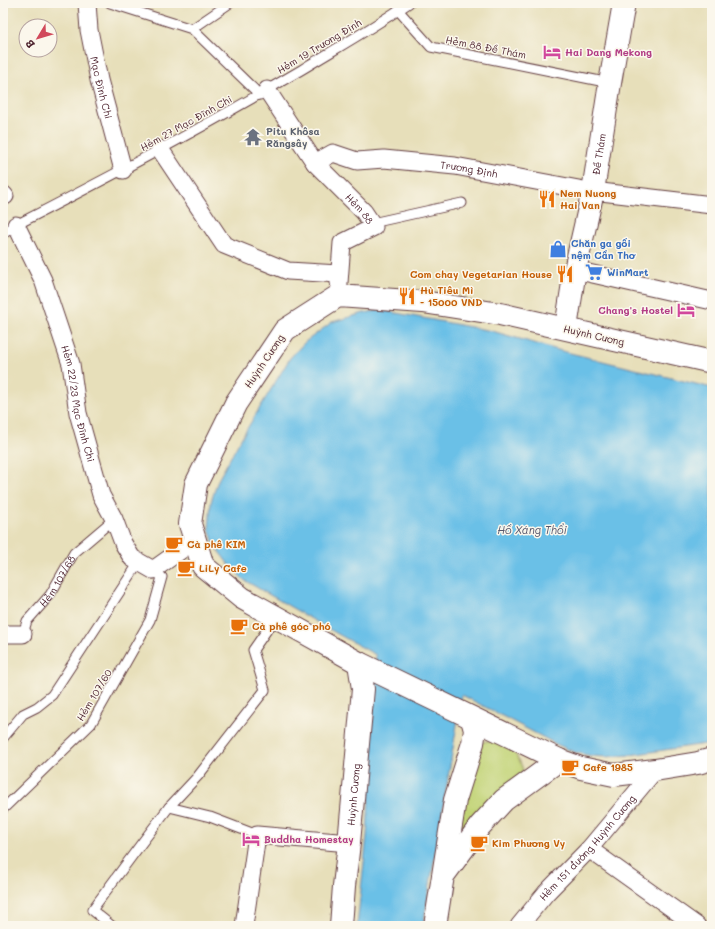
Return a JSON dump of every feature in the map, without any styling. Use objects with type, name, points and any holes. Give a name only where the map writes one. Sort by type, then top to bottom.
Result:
[{"type":"street","name":"Mạc Đĩnh Chi","points":[[87,3],[89,30],[99,80],[123,170]]},
{"type":"street","name":"Đề Thám","points":[[566,328],[575,270],[593,191],[624,3]]},
{"type":"street","points":[[263,93],[315,163]]},
{"type":"street","points":[[160,150],[224,245],[288,271],[339,274],[338,296]]},
{"type":"street","name":"Trương Định","points":[[315,163],[333,153],[357,160],[384,159],[455,166],[593,191],[712,205]]},
{"type":"street","name":"Hẻm 88","points":[[315,163],[364,212],[374,227],[342,243],[339,274]]},
{"type":"street","name":"Hẻm 22/23 Mạc Đĩnh Chi","points":[[10,230],[43,280],[58,321],[71,364],[78,412],[101,495],[132,558],[147,567]]},
{"type":"street","points":[[575,270],[712,301]]},
{"type":"street","name":"Huỳnh Cương","points":[[712,362],[500,314],[423,302],[338,296],[285,330],[236,403],[196,484],[190,524],[203,566],[242,598],[365,666],[559,760],[582,768],[614,775],[698,763],[712,759]]},
{"type":"street","points":[[147,567],[195,540]]},
{"type":"street","name":"Hẻm 107/68","points":[[3,634],[23,634]]},
{"type":"street","name":"Huỳnh Cương","points":[[341,926],[365,666]]},
{"type":"street","points":[[435,926],[455,800],[476,730],[468,717]]},
{"type":"street","points":[[444,875],[480,826],[504,800],[559,760]]},
{"type":"street","name":"Hẻm 151 đường Huỳnh Cương","points":[[519,926],[546,893],[589,849],[655,770]]},
{"type":"street","points":[[244,926],[257,835],[349,843]]},
{"type":"street","points":[[589,849],[696,926]]},
{"type":"lane","points":[[110,3],[192,29],[263,93]]},
{"type":"lane","points":[[192,29],[230,3]]},
{"type":"lane","name":"Hẻm 19 Trương Định","points":[[263,93],[374,27],[409,3]]},
{"type":"lane","name":"Hẻm 88 Đề Thám","points":[[398,10],[431,47],[610,83]]},
{"type":"lane","name":"Hẻm 27 Mạc Đĩnh Chi","points":[[10,230],[263,93]]},
{"type":"lane","points":[[372,223],[462,203]]},
{"type":"lane","name":"Hẻm 107/68","points":[[23,634],[27,621],[50,595],[74,553],[114,519]]},
{"type":"lane","points":[[3,738],[23,714],[37,707],[52,695],[136,567],[147,567]]},
{"type":"lane","name":"Hẻm 107/60","points":[[3,809],[91,724],[150,620],[162,577],[147,567]]},
{"type":"lane","points":[[112,926],[92,910],[141,844],[198,776],[265,690],[253,650],[276,617]]},
{"type":"lane","points":[[170,808],[210,817],[257,835]]},
{"type":"green space","points":[[486,741],[505,746],[514,753],[521,763],[523,770],[518,779],[454,844],[481,743]]},
{"type":"water","name":"Hồ Xáng Thổi","points":[[380,310],[492,331],[558,350],[712,388],[712,743],[630,755],[606,757],[592,756],[574,752],[556,744],[462,695],[423,926],[357,926],[367,835],[376,655],[244,580],[220,553],[213,541],[209,528],[211,502],[218,480],[290,358],[305,342],[332,322]]},
{"type":"place","name":"Hai Dang Mekong","points":[[552,52]]},
{"type":"place","name":"Pitu Khôsa Răngsây","points":[[253,137]]},
{"type":"place","name":"Nem Nuong Hai Van","points":[[547,199]]},
{"type":"place","name":"Chăn ga gối nệm Cần Thơ","points":[[558,249]]},
{"type":"place","name":"WinMart","points":[[594,272]]},
{"type":"place","name":"Com chay Vegetarian House","points":[[565,274]]},
{"type":"place","name":"Hù Tiêu Mì - 15000 VND","points":[[407,296]]},
{"type":"place","name":"Chang's Hostel","points":[[686,310]]},
{"type":"place","name":"Cà phê KIM","points":[[174,544]]},
{"type":"place","name":"LiLy Cafe","points":[[186,568]]},
{"type":"place","name":"Cà phê góc phó","points":[[239,626]]},
{"type":"place","name":"Cafe 1985","points":[[570,767]]},
{"type":"place","name":"Buddha Homestay","points":[[251,839]]},
{"type":"place","name":"Kim Phương Vy","points":[[479,843]]}]
